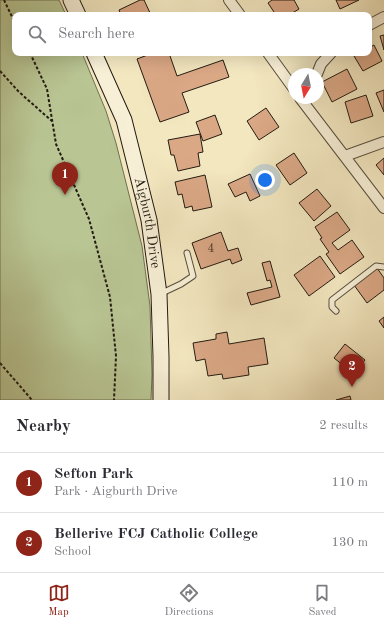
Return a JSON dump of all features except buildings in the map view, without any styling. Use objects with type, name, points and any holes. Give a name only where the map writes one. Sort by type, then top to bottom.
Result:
[{"type":"street","points":[[71,0],[77,12]]},
{"type":"street","points":[[229,0],[238,12]]},
{"type":"street","points":[[372,24],[384,17]]},
{"type":"street","name":"Aigburth Drive","points":[[95,56],[124,120],[150,220],[159,294],[161,400]]},
{"type":"street","points":[[270,56],[288,81]]},
{"type":"street","points":[[319,68],[328,56]]},
{"type":"street","points":[[307,104],[384,208]]},
{"type":"street","points":[[346,156],[384,142]]},
{"type":"lane","points":[[159,294],[181,284],[192,276],[187,253]]},
{"type":"lane","points":[[336,311],[332,306],[332,300],[376,266],[384,267]]},
{"type":"path","points":[[4,0],[12,17]]},
{"type":"path","points":[[31,56],[47,89],[54,123],[56,144],[89,219],[110,296],[116,356],[114,400]]},
{"type":"path","points":[[0,71],[19,92],[54,123]]},
{"type":"path","points":[[0,363],[32,400]]},
{"type":"green space","points":[[0,0],[59,0],[65,12],[12,12],[12,56],[83,56],[106,111],[116,143],[142,246],[150,306],[152,374],[151,400],[0,400]]},
{"type":"place","name":"Sefton Park","points":[[65,195]]},
{"type":"place","name":"Bellerive FCJ Catholic College","points":[[352,387]]}]
